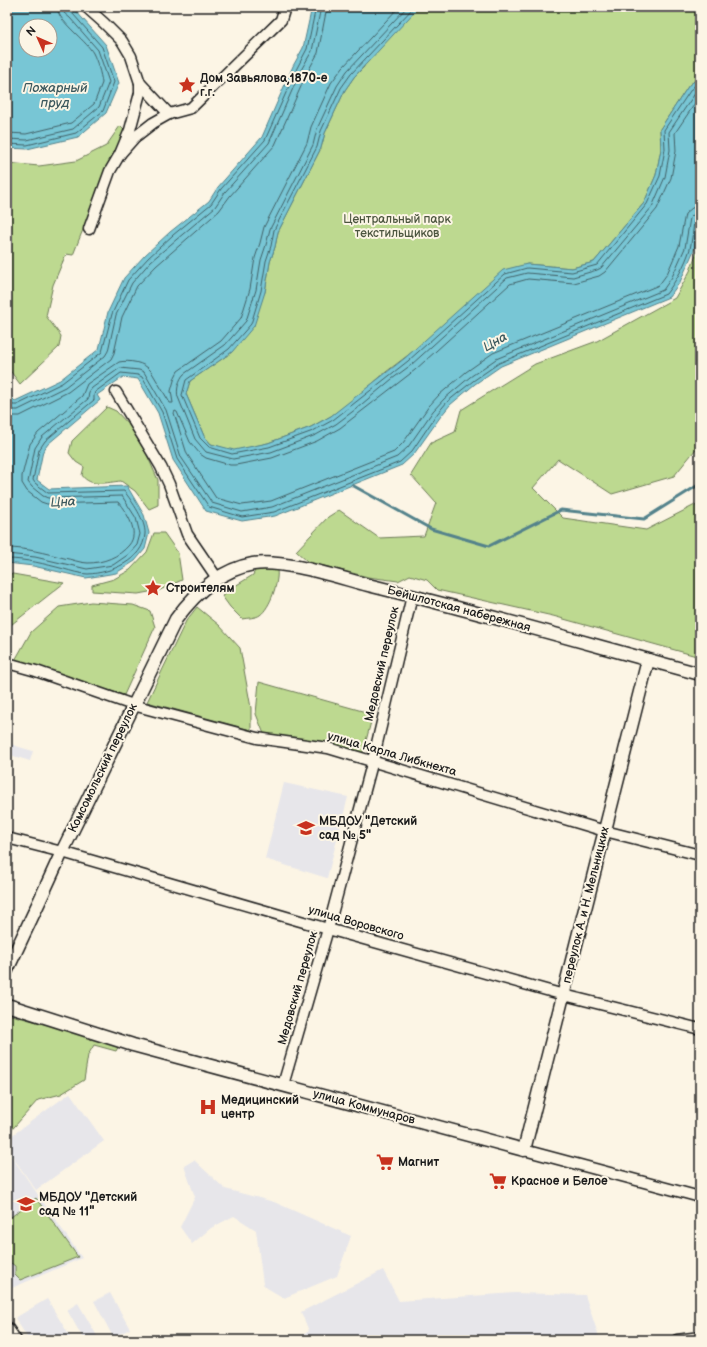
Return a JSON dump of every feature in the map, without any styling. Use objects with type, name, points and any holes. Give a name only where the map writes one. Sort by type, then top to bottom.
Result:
[{"type":"street","points":[[86,7],[122,41],[131,56],[140,83],[140,93],[130,130],[120,154],[110,171],[89,229]]},
{"type":"street","points":[[120,154],[141,132],[153,123],[169,114],[191,108],[281,20],[285,7]]},
{"type":"street","points":[[140,83],[169,114]]},
{"type":"street","points":[[116,392],[169,484],[187,534],[217,578]]},
{"type":"street","name":"Бейшлотская набережная","points":[[217,578],[239,567],[254,564],[268,563],[299,568],[412,596],[700,674]]},
{"type":"street","name":"Комсомольский переулок","points":[[7,970],[62,852],[176,619],[186,604],[217,578]]},
{"type":"street","name":"Медовский переулок","points":[[283,1085],[328,929],[373,760],[412,596]]},
{"type":"street","name":"переулок А. и Н. Мельницких","points":[[524,1150],[648,660]]},
{"type":"street","name":"улица Карла Либкнехта","points":[[7,664],[36,671],[133,705],[257,738],[328,748],[373,760],[605,831],[700,855]]},
{"type":"street","name":"улица Воровского","points":[[7,838],[62,852],[564,995],[700,1029]]},
{"type":"street","name":"улица Коммунаров","points":[[7,1005],[133,1045],[700,1198]]},
{"type":"street","points":[[7,1327],[16,1340]]},
{"type":"street","points":[[677,1340],[700,1337]]},
{"type":"shaded area","points":[[7,742],[33,751],[30,761],[7,754]]},
{"type":"shaded area","name":"МБДОУ \"Детский сад № 5\"","points":[[284,783],[348,797],[327,878],[265,859]]},
{"type":"shaded area","points":[[70,1093],[104,1141],[36,1190],[7,1149],[7,1139]]},
{"type":"shaded area","name":"МБДОУ \"Детский сад № 11\"","points":[[7,1150],[82,1258],[7,1290]]},
{"type":"shaded area","points":[[194,1160],[225,1189],[274,1202],[351,1236],[337,1276],[284,1298],[263,1284],[256,1230],[234,1216],[211,1228],[192,1244],[180,1227],[195,1197],[184,1166]]},
{"type":"shaded area","points":[[383,1270],[399,1301],[515,1293],[585,1295],[600,1340],[296,1340],[309,1331],[301,1312]]},
{"type":"shaded area","points":[[110,1293],[130,1329],[113,1337],[94,1301]]},
{"type":"shaded area","points":[[47,1299],[72,1340],[29,1340],[15,1318]]},
{"type":"shaded area","points":[[78,1303],[97,1336],[91,1340],[84,1340],[67,1310]]},
{"type":"green space","name":"Центральный парк текстильщиков","points":[[368,7],[700,7],[700,77],[689,85],[660,129],[661,149],[656,175],[644,203],[594,262],[572,268],[527,264],[386,372],[351,402],[331,416],[311,427],[268,443],[234,451],[211,444],[204,436],[186,394],[190,381],[232,352],[265,292],[270,262],[278,232],[321,148],[325,133],[345,90],[354,77],[364,67]]},
{"type":"green space","points":[[120,126],[126,132],[106,171],[73,255],[66,254],[53,285],[46,316],[61,336],[59,347],[20,384],[8,368],[7,163],[39,166],[76,161],[106,146]]},
{"type":"green space","points":[[700,243],[700,444],[674,476],[612,494],[558,459],[533,488],[563,518],[646,530],[695,505],[700,511],[700,657],[553,616],[437,590],[427,580],[410,575],[398,581],[368,577],[308,562],[296,551],[328,517],[339,510],[379,538],[424,536],[436,503],[411,475],[431,443],[455,432],[461,410],[535,364],[597,341],[675,298],[690,271]]},
{"type":"green space","points":[[107,407],[116,411],[129,425],[147,455],[158,480],[158,505],[149,509],[135,491],[121,481],[100,483],[90,482],[82,475],[84,467],[76,462],[69,453],[72,441]]},
{"type":"green space","points":[[154,533],[164,533],[178,553],[182,580],[160,590],[138,594],[92,591],[92,585],[114,579],[130,570],[147,552]]},
{"type":"green space","points":[[256,568],[277,570],[277,581],[273,594],[264,612],[256,617],[242,619],[222,596],[253,575]]},
{"type":"green space","points":[[7,573],[64,583],[7,628]]},
{"type":"green space","points":[[91,602],[133,605],[150,611],[155,627],[124,695],[14,662],[31,632],[59,607]]},
{"type":"green space","points":[[197,607],[219,625],[240,648],[251,708],[251,730],[147,702],[186,621]]},
{"type":"green space","points":[[259,682],[373,714],[361,760],[266,739],[256,714]]},
{"type":"green space","points":[[7,1014],[120,1044],[116,1051],[94,1045],[88,1055],[84,1080],[61,1094],[38,1100],[7,1135]]},
{"type":"green space","name":"МБДОУ \"Детский сад № 11\"","points":[[36,1198],[78,1257],[20,1280],[15,1275],[15,1266],[7,1260],[7,1220]]},
{"type":"water","name":"Пожарный пруд","points":[[7,7],[68,7],[75,10],[106,45],[119,83],[106,113],[78,137],[27,149],[7,148]]},
{"type":"water","name":"Цна","points":[[312,7],[419,7],[354,77],[345,90],[325,133],[321,148],[278,232],[270,262],[265,292],[254,326],[232,352],[190,381],[186,394],[204,436],[211,444],[234,450],[268,443],[311,427],[331,416],[405,358],[503,270],[527,264],[572,268],[594,262],[644,203],[656,175],[661,149],[660,129],[689,85],[700,77],[700,209],[694,250],[680,282],[669,297],[501,366],[475,384],[450,405],[414,454],[402,465],[275,516],[242,521],[206,511],[173,460],[158,413],[138,379],[123,377],[97,395],[100,400],[48,444],[43,451],[37,480],[49,489],[127,486],[144,515],[149,533],[145,549],[135,561],[116,573],[86,578],[33,566],[7,563],[7,393],[15,401],[60,380],[99,349],[108,312],[124,278],[145,255],[170,232],[209,201],[218,187],[262,137],[293,66],[303,48]]},
{"type":"waterway","points":[[352,485],[431,529],[489,546],[561,510],[644,519],[700,484]]},
{"type":"place","name":"Дом Завьялова,1870-е г.г.","points":[[187,85]]},
{"type":"place","name":"Строителям","points":[[153,588]]},
{"type":"place","name":"МБДОУ \"Детский сад № 5\"","points":[[306,828]]},
{"type":"place","name":"Медицинский центр","points":[[208,1107]]},
{"type":"place","name":"Магнит","points":[[385,1162]]},
{"type":"place","name":"Красное и Белое","points":[[498,1181]]},
{"type":"place","name":"МБДОУ \"Детский сад № 11\"","points":[[26,1204]]}]
